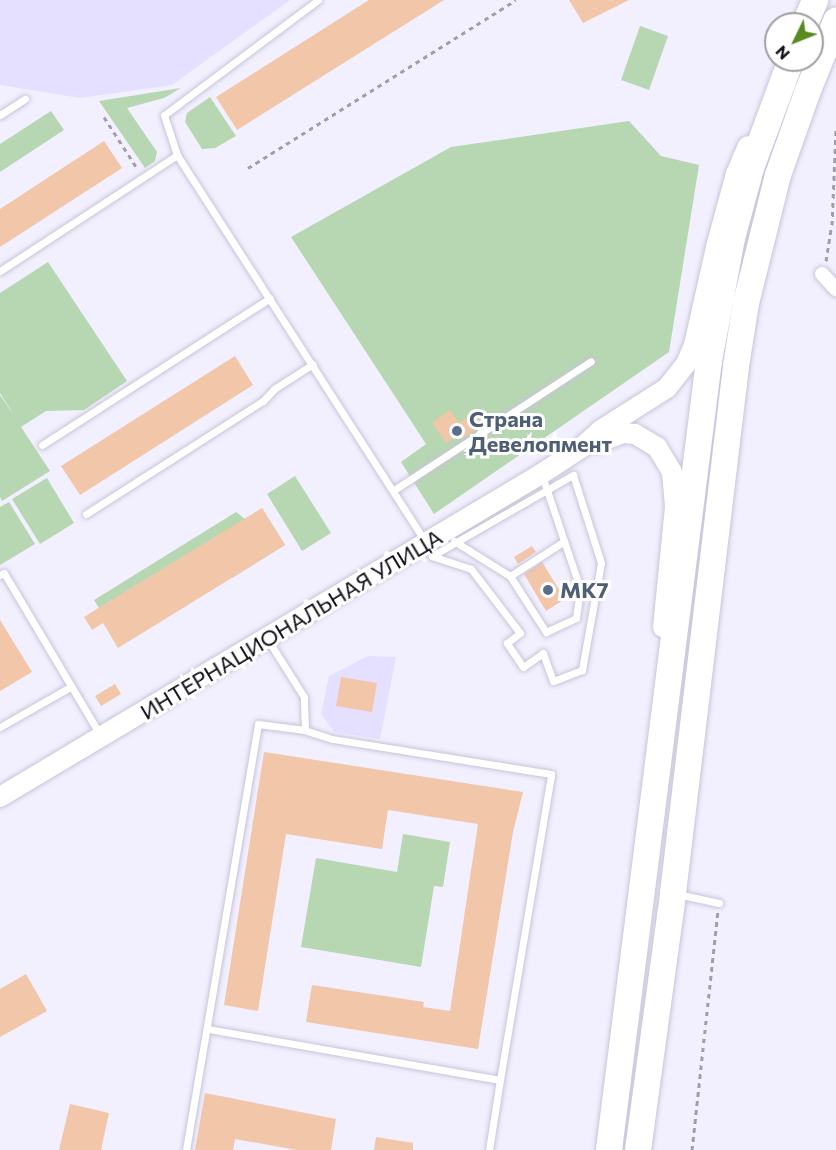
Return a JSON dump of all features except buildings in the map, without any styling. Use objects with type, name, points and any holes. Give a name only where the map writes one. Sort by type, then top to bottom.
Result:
[{"type":"highway","points":[[638,1150],[673,893],[736,366],[759,245],[778,175],[836,21]]},
{"type":"highway","points":[[609,1150],[709,361],[720,297],[751,168],[786,72]]},
{"type":"street","points":[[736,366],[754,294],[791,177],[836,52]]},
{"type":"street","points":[[581,448],[601,430],[668,388],[686,364],[698,332],[736,174],[745,151],[780,88]]},
{"type":"street","points":[[822,274],[836,289]]},
{"type":"street","points":[[581,448],[623,434],[635,434],[657,447],[672,472],[675,507],[662,652],[668,690]]},
{"type":"street","name":"ИНТЕРНАЦИОНАЛЬНАЯ УЛИЦА","points":[[0,797],[267,638],[543,482],[581,448]]},
{"type":"lane","points":[[318,0],[164,115],[177,155],[394,490],[440,540],[510,576],[546,632],[576,618],[580,588],[543,482],[573,475],[601,563],[582,670],[554,681],[543,652],[523,668],[507,643],[520,633],[471,569],[432,556],[440,540]]},
{"type":"lane","points":[[0,115],[25,99]]},
{"type":"lane","points":[[0,271],[177,155]]},
{"type":"lane","points":[[42,445],[270,298]]},
{"type":"lane","points":[[394,490],[591,361]]},
{"type":"lane","points":[[86,514],[263,401],[274,389],[313,364]]},
{"type":"lane","points":[[510,576],[563,542]]},
{"type":"lane","points":[[0,576],[4,573],[101,737]]},
{"type":"lane","points":[[267,638],[304,697],[305,730]]},
{"type":"lane","points":[[0,727],[70,687]]},
{"type":"lane","points":[[186,1150],[258,724],[305,730],[332,740],[551,774],[489,1150]]},
{"type":"lane","points":[[673,893],[719,903]]},
{"type":"lane","points":[[208,1029],[500,1080]]},
{"type":"path","points":[[248,168],[516,0]]},
{"type":"path","points":[[104,117],[138,168],[128,174]]},
{"type":"path","points":[[822,274],[832,225],[836,130]]},
{"type":"path","points":[[692,1150],[719,903]]},
{"type":"shaded area","points":[[0,0],[290,0],[172,85],[80,98],[0,85]]},
{"type":"shaded area","points":[[368,656],[396,657],[380,739],[334,732],[321,714],[329,676]]},
{"type":"green space","points":[[640,26],[668,36],[649,90],[621,80]]},
{"type":"green space","points":[[181,88],[164,98],[127,108],[157,152],[155,161],[145,168],[99,101]]},
{"type":"green space","points":[[210,97],[236,136],[215,148],[202,149],[185,122],[187,113]]},
{"type":"green space","points":[[51,111],[64,130],[0,172],[0,144]]},
{"type":"green space","points":[[629,121],[661,156],[699,165],[669,352],[434,514],[401,462],[426,444],[291,237],[451,147]]},
{"type":"green space","points":[[48,262],[127,381],[84,410],[46,411],[21,427],[50,471],[2,501],[0,497],[0,395],[15,417],[0,393],[0,293]]},
{"type":"green space","points":[[295,476],[331,533],[302,551],[267,494]]},
{"type":"green space","points":[[47,478],[74,523],[40,544],[12,499]]},
{"type":"green space","points":[[9,502],[35,544],[0,565],[0,507]]},
{"type":"green space","points":[[262,508],[285,545],[232,578],[209,541],[99,608],[94,600],[236,512],[245,519]]},
{"type":"green space","points":[[403,834],[450,842],[443,887],[434,886],[421,967],[301,947],[316,858],[397,872]]},
{"type":"place","name":"Страна Девелопмент","points":[[457,431]]},
{"type":"place","name":"МК7","points":[[548,590]]}]
